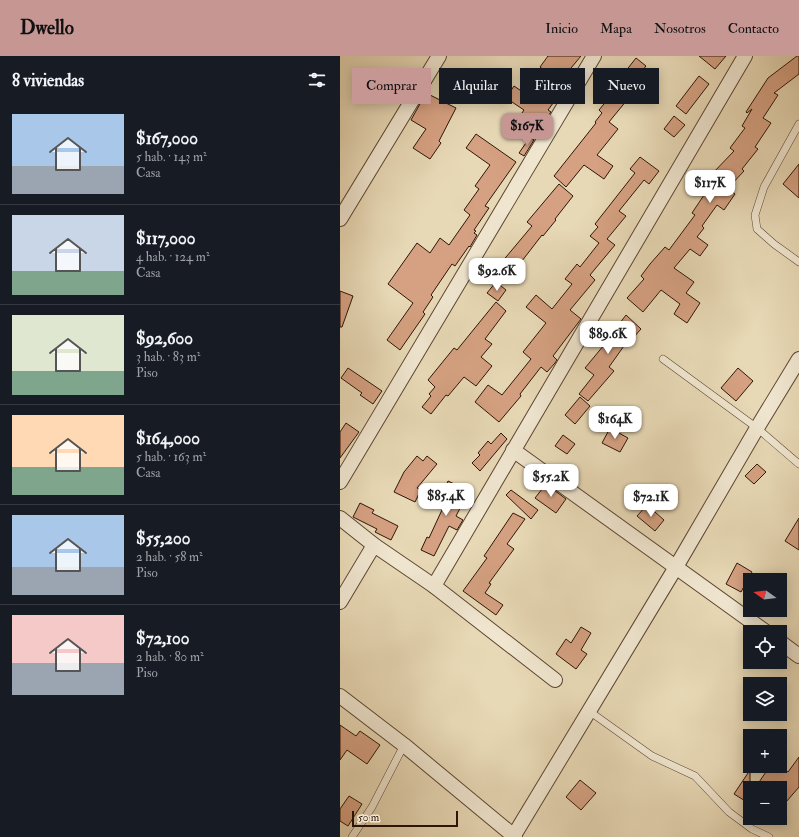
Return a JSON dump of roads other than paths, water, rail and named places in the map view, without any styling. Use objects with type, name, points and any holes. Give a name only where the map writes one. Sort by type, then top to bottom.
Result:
[{"type":"street","points":[[340,219],[439,56]]},
{"type":"street","points":[[340,482],[594,56]]},
{"type":"street","points":[[434,586],[744,56]]},
{"type":"street","points":[[340,696],[404,745],[514,837],[799,359]]},
{"type":"street","points":[[514,450],[756,625]]},
{"type":"street","points":[[340,518],[374,545],[434,586],[555,680]]},
{"type":"street","points":[[340,602],[374,545]]},
{"type":"street","points":[[787,647],[799,656]]},
{"type":"lane","points":[[799,124],[764,187],[755,215],[757,229],[774,244],[799,262]]},
{"type":"lane","points":[[663,359],[757,428],[799,464]]},
{"type":"lane","points":[[589,711],[652,756],[695,776],[729,812],[752,828],[770,837]]},
{"type":"lane","points":[[352,837],[372,807],[404,745]]}]
